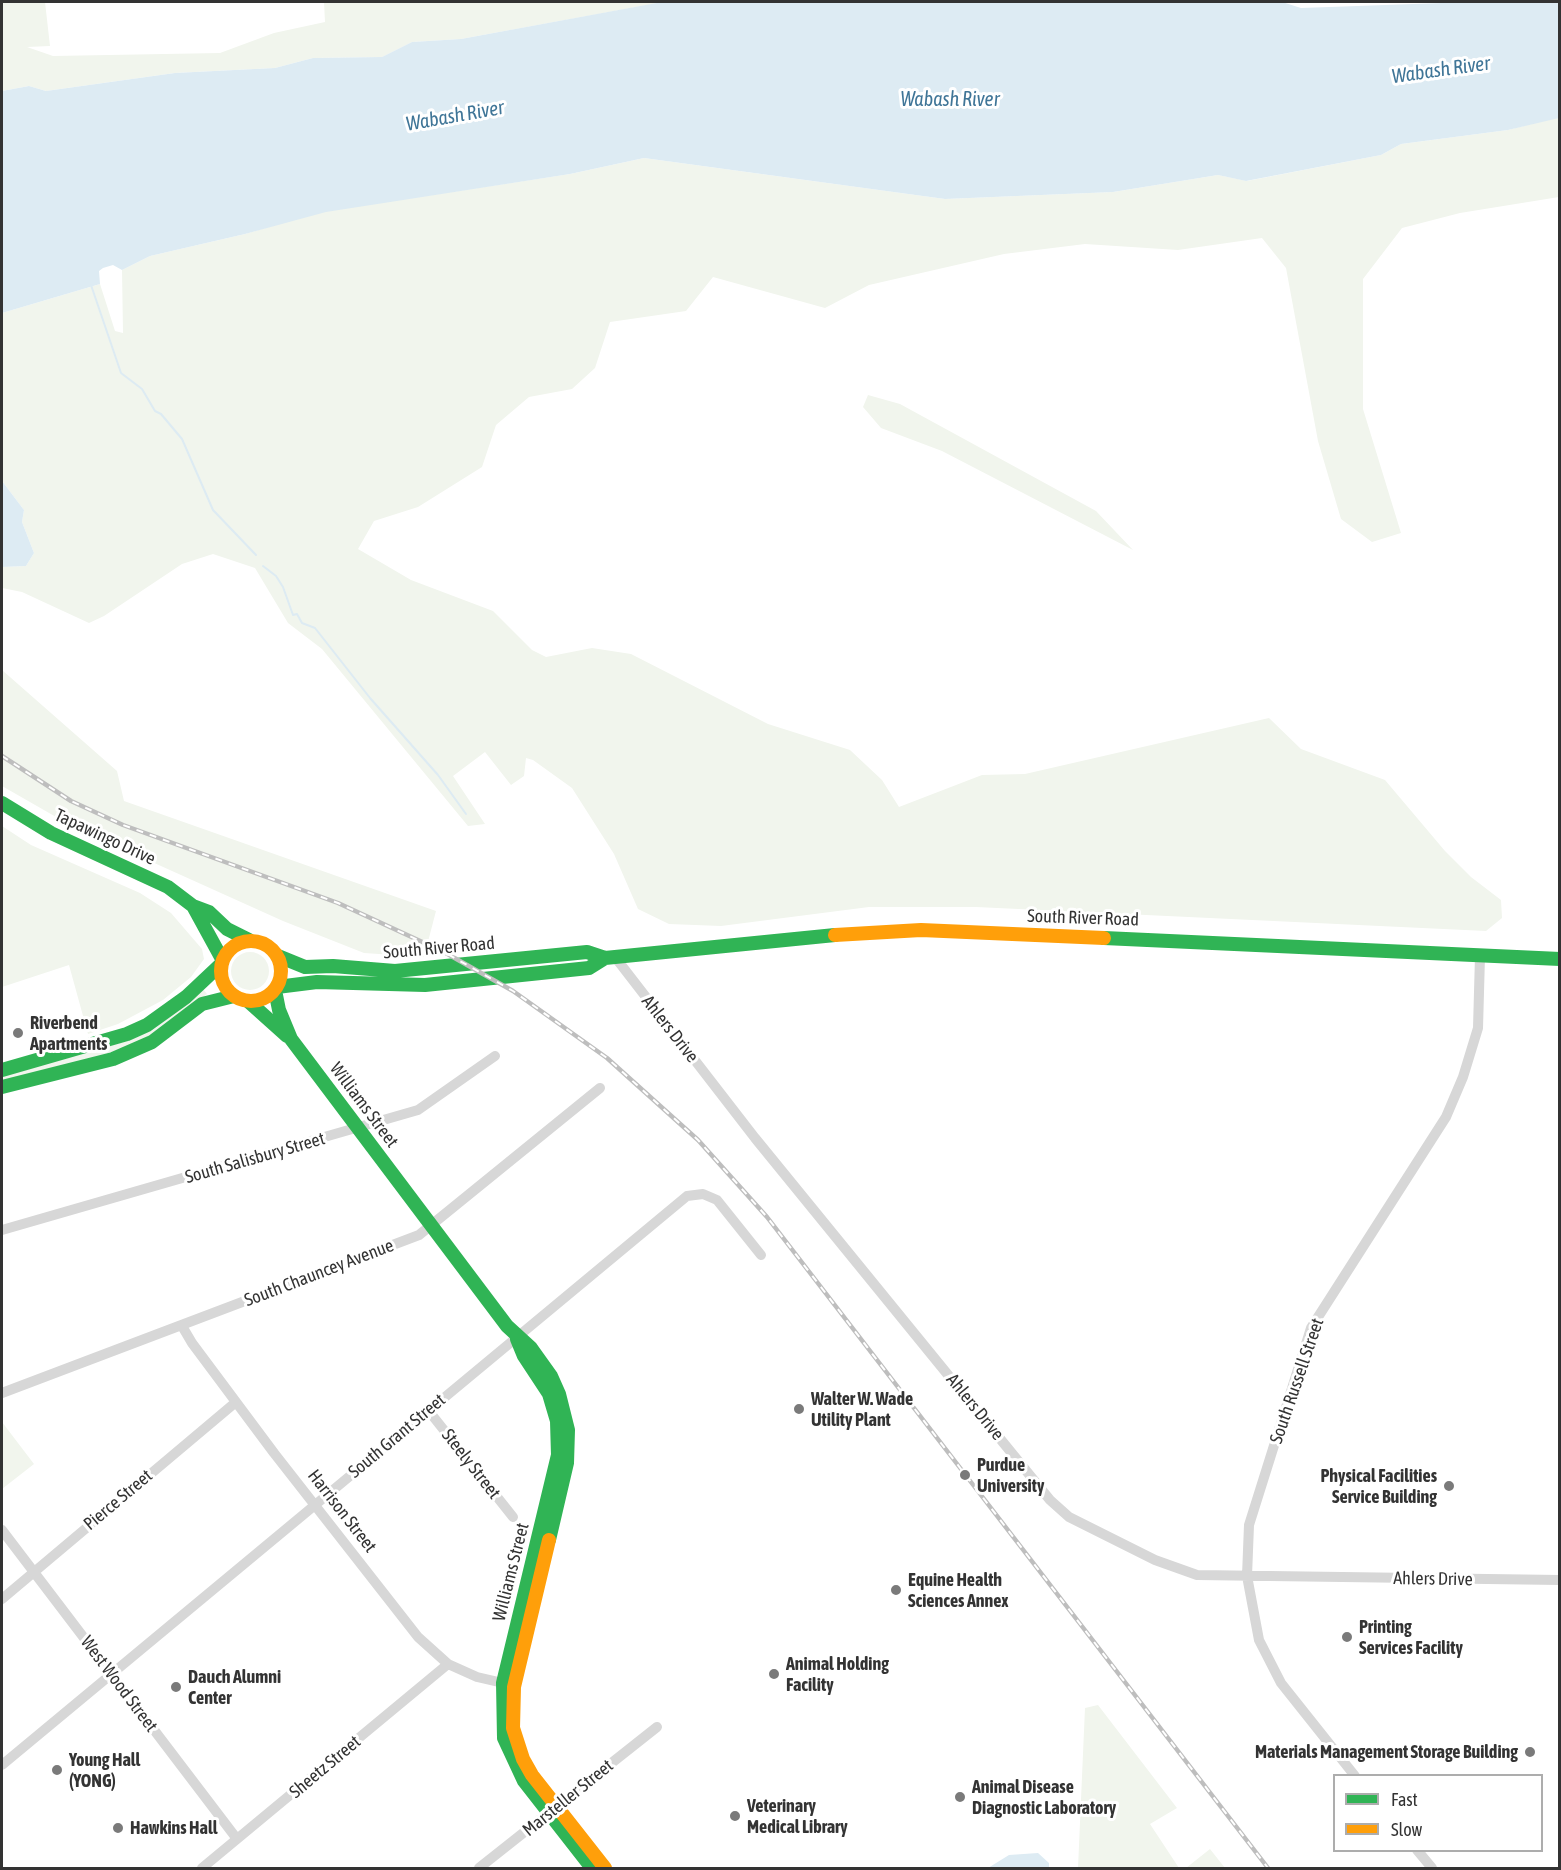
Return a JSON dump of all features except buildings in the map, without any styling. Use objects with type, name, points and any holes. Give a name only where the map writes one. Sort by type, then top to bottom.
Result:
[{"type":"main road","name":"Tapawingo Drive","points":[[2,803],[51,833],[168,887],[193,906],[208,912],[227,928],[249,940]]},
{"type":"main road","name":"Tapawingo Drive","points":[[193,906],[198,919],[213,940],[221,962]]},
{"type":"main road","name":"South River Road","points":[[276,988],[317,982],[387,987],[425,986],[589,968],[610,958],[834,935],[921,930],[1560,959]]},
{"type":"main road","points":[[2,1070],[127,1034],[147,1025],[178,1004],[233,947],[249,940],[266,944],[278,956],[281,966],[276,988],[259,1000],[248,1001],[234,996],[222,982],[221,962]]},
{"type":"main road","name":"South River Road","points":[[278,956],[305,967],[333,966],[395,971],[587,952],[610,958]]},
{"type":"main road","name":"Williams Street","points":[[276,988],[279,1010],[291,1039]]},
{"type":"main road","points":[[2,1087],[113,1059],[152,1042],[202,1004],[234,996]]},
{"type":"main road","name":"Williams Street","points":[[248,1001],[291,1039],[516,1337],[524,1356],[549,1394],[557,1421],[558,1455],[503,1683],[504,1738],[524,1781],[553,1810]]},
{"type":"main road","name":"Williams Street","points":[[516,1337],[531,1348],[551,1376],[565,1413],[568,1430],[567,1463],[512,1706],[516,1743],[553,1810]]},
{"type":"main road","points":[[553,1810],[592,1869]]},
{"type":"main road","points":[[553,1810],[605,1869]]},
{"type":"street","name":"South Russell Street","points":[[1353,1774],[1294,1701],[1269,1664],[1259,1640],[1247,1576],[1249,1525],[1311,1328],[1446,1117],[1463,1077],[1478,1028],[1480,956]]},
{"type":"street","name":"Ahlers Drive","points":[[610,958],[1050,1500],[1069,1517],[1178,1570],[1197,1575],[1560,1580]]},
{"type":"street","name":"South Salisbury Street","points":[[2,1230],[359,1128],[430,1104],[495,1056]]},
{"type":"street","name":"South Chauncey Avenue","points":[[2,1393],[419,1235],[600,1089]]},
{"type":"street","name":"South Grant Street","points":[[2,1764],[687,1196],[703,1194],[717,1200],[761,1255]]},
{"type":"street","name":"Harrison Street","points":[[182,1326],[192,1343],[314,1505],[418,1637],[448,1664],[477,1677],[503,1683]]},
{"type":"street","name":"Pierce Street","points":[[2,1599],[236,1402]]},
{"type":"street","name":"Steely Street","points":[[428,1410],[513,1517]]},
{"type":"street","name":"West Wood Street","points":[[2,1530],[237,1839]]},
{"type":"street","name":"Sheetz Street","points":[[202,1869],[448,1664]]},
{"type":"street","name":"Marsteller Street","points":[[479,1869],[657,1727]]},
{"type":"street","points":[[1418,1852],[1432,1869]]},
{"type":"shaded area","points":[[2,2],[45,2],[50,46],[27,47],[53,56],[220,53],[274,33],[325,22],[324,2],[664,2],[461,39],[412,42],[382,57],[313,58],[275,68],[175,73],[46,91],[29,86],[2,91]]},
{"type":"shaded area","points":[[1559,118],[1559,197],[1460,213],[1402,228],[1363,279],[1363,409],[1401,533],[1372,542],[1341,519],[1318,441],[1286,268],[1262,238],[1178,250],[1085,244],[1004,254],[869,285],[825,308],[713,277],[686,311],[610,322],[595,368],[572,389],[529,397],[496,425],[482,467],[418,507],[374,521],[358,549],[411,580],[493,611],[532,650],[546,657],[592,648],[631,654],[768,724],[850,750],[882,780],[899,807],[982,775],[1025,774],[1269,718],[1301,749],[1385,780],[1445,851],[1471,877],[1501,900],[1502,918],[1486,931],[976,907],[869,907],[721,926],[669,924],[638,909],[614,854],[572,788],[533,760],[526,758],[524,776],[511,785],[485,752],[453,776],[485,824],[468,826],[322,649],[288,623],[255,568],[213,554],[182,564],[104,616],[89,623],[22,592],[2,588],[2,567],[26,566],[34,553],[22,522],[24,510],[2,481],[2,313],[100,284],[115,331],[123,333],[122,270],[150,256],[245,234],[320,212],[570,174],[644,158],[945,199],[1113,192],[1218,175],[1247,181],[1381,155],[1401,144],[1508,130]]},
{"type":"shaded area","points":[[868,395],[900,404],[1096,511],[1133,550],[942,451],[881,428],[863,407]]},
{"type":"shaded area","points":[[2,670],[117,771],[124,801],[436,911],[424,957],[364,953],[283,921],[70,825],[2,786]]},
{"type":"shaded area","points":[[2,826],[31,845],[140,893],[171,913],[202,949],[204,959],[191,977],[163,1000],[118,1024],[88,1034],[69,965],[2,987]]},
{"type":"shaded area","points":[[250,952],[264,957],[269,971],[264,985],[250,990],[236,985],[231,971],[236,957]]},
{"type":"shaded area","points":[[203,989],[207,994],[182,1015],[142,1040],[107,1054],[2,1081],[2,1075],[124,1042]]},
{"type":"shaded area","points":[[2,1422],[34,1464],[2,1489]]},
{"type":"shaded area","points":[[1098,1705],[1177,1808],[1150,1824],[1179,1868],[1078,1868],[1085,1708]]},
{"type":"shaded area","points":[[1210,1849],[1225,1868],[1186,1868]]},
{"type":"water","name":"Wabash River","points":[[662,2],[1282,2],[1301,8],[1470,2],[1559,2],[1559,118],[1508,130],[1401,144],[1381,155],[1246,181],[1218,175],[1113,192],[945,199],[644,158],[570,174],[326,212],[150,256],[122,270],[113,265],[103,268],[99,271],[100,284],[2,313],[2,91],[29,86],[46,91],[175,73],[275,68],[313,58],[382,57],[412,42],[461,39]]},
{"type":"water","points":[[2,481],[24,510],[22,522],[34,553],[26,566],[2,567]]},
{"type":"water","points":[[1038,1853],[1049,1863],[1049,1868],[988,1868],[1009,1855]]},
{"type":"waterway","points":[[91,285],[121,373],[142,389],[155,411],[161,414],[182,439],[213,510],[256,555]]},
{"type":"waterway","points":[[263,566],[276,576],[283,587],[293,615],[297,614],[302,623],[315,628],[370,698],[438,775],[466,814]]},
{"type":"railway","points":[[2,756],[71,801],[123,825],[338,903],[444,952],[513,991],[607,1058],[698,1140],[767,1217],[1268,1868]]},
{"type":"traffic: fast","points":[[2,803],[51,833],[168,887],[193,906],[209,912],[227,929],[249,940]]},
{"type":"traffic: fast","points":[[193,906],[222,959]]},
{"type":"traffic: fast","points":[[278,956],[305,967],[333,966],[395,971],[587,952],[605,958],[835,935]]},
{"type":"traffic: fast","points":[[1104,938],[1560,959]]},
{"type":"traffic: fast","points":[[277,987],[317,982],[425,985],[589,968],[605,958]]},
{"type":"traffic: fast","points":[[2,1070],[127,1034],[147,1025],[186,997],[220,965]]},
{"type":"traffic: fast","points":[[275,990],[279,1010],[291,1039],[507,1326],[531,1348],[551,1376],[559,1394],[568,1430],[567,1463],[549,1540]]},
{"type":"traffic: fast","points":[[2,1087],[113,1059],[152,1042],[202,1004],[234,996]]},
{"type":"traffic: fast","points":[[248,1001],[287,1036]]},
{"type":"traffic: fast","points":[[517,1339],[524,1356],[549,1394],[557,1421],[558,1455],[503,1683],[504,1738],[524,1781],[592,1868]]},
{"type":"traffic: slow","points":[[835,935],[921,930],[1104,938]]},
{"type":"traffic: slow","points":[[245,941],[257,941],[268,946],[276,954],[281,971],[279,983],[268,996],[257,1001],[245,1001],[234,996],[226,988],[221,977],[221,965],[226,954],[234,946],[245,941]]},
{"type":"traffic: slow","points":[[549,1540],[514,1687],[513,1728],[523,1759],[532,1775],[605,1868]]},
{"type":"place","name":"Riverbend Apartments","points":[[18,1033]]},
{"type":"place","name":"Walter W. Wade Utility Plant","points":[[799,1409]]},
{"type":"place","name":"Purdue University","points":[[965,1475]]},
{"type":"place","name":"Physical Facilities Service Building","points":[[1449,1486]]},
{"type":"place","name":"Equine Health Sciences Annex","points":[[896,1590]]},
{"type":"place","name":"Printing Services Facility","points":[[1347,1637]]},
{"type":"place","name":"Animal Holding Facility","points":[[774,1674]]},
{"type":"place","name":"Dauch Alumni Center","points":[[176,1687]]},
{"type":"place","name":"Materials Management Storage Building","points":[[1530,1752]]},
{"type":"place","name":"Young Hall (YONG)","points":[[57,1770]]},
{"type":"place","name":"Animal Disease Diagnostic Laboratory","points":[[960,1797]]},
{"type":"place","name":"Veterinary Medical Library","points":[[735,1816]]},
{"type":"place","name":"Hawkins Hall","points":[[118,1828]]}]
